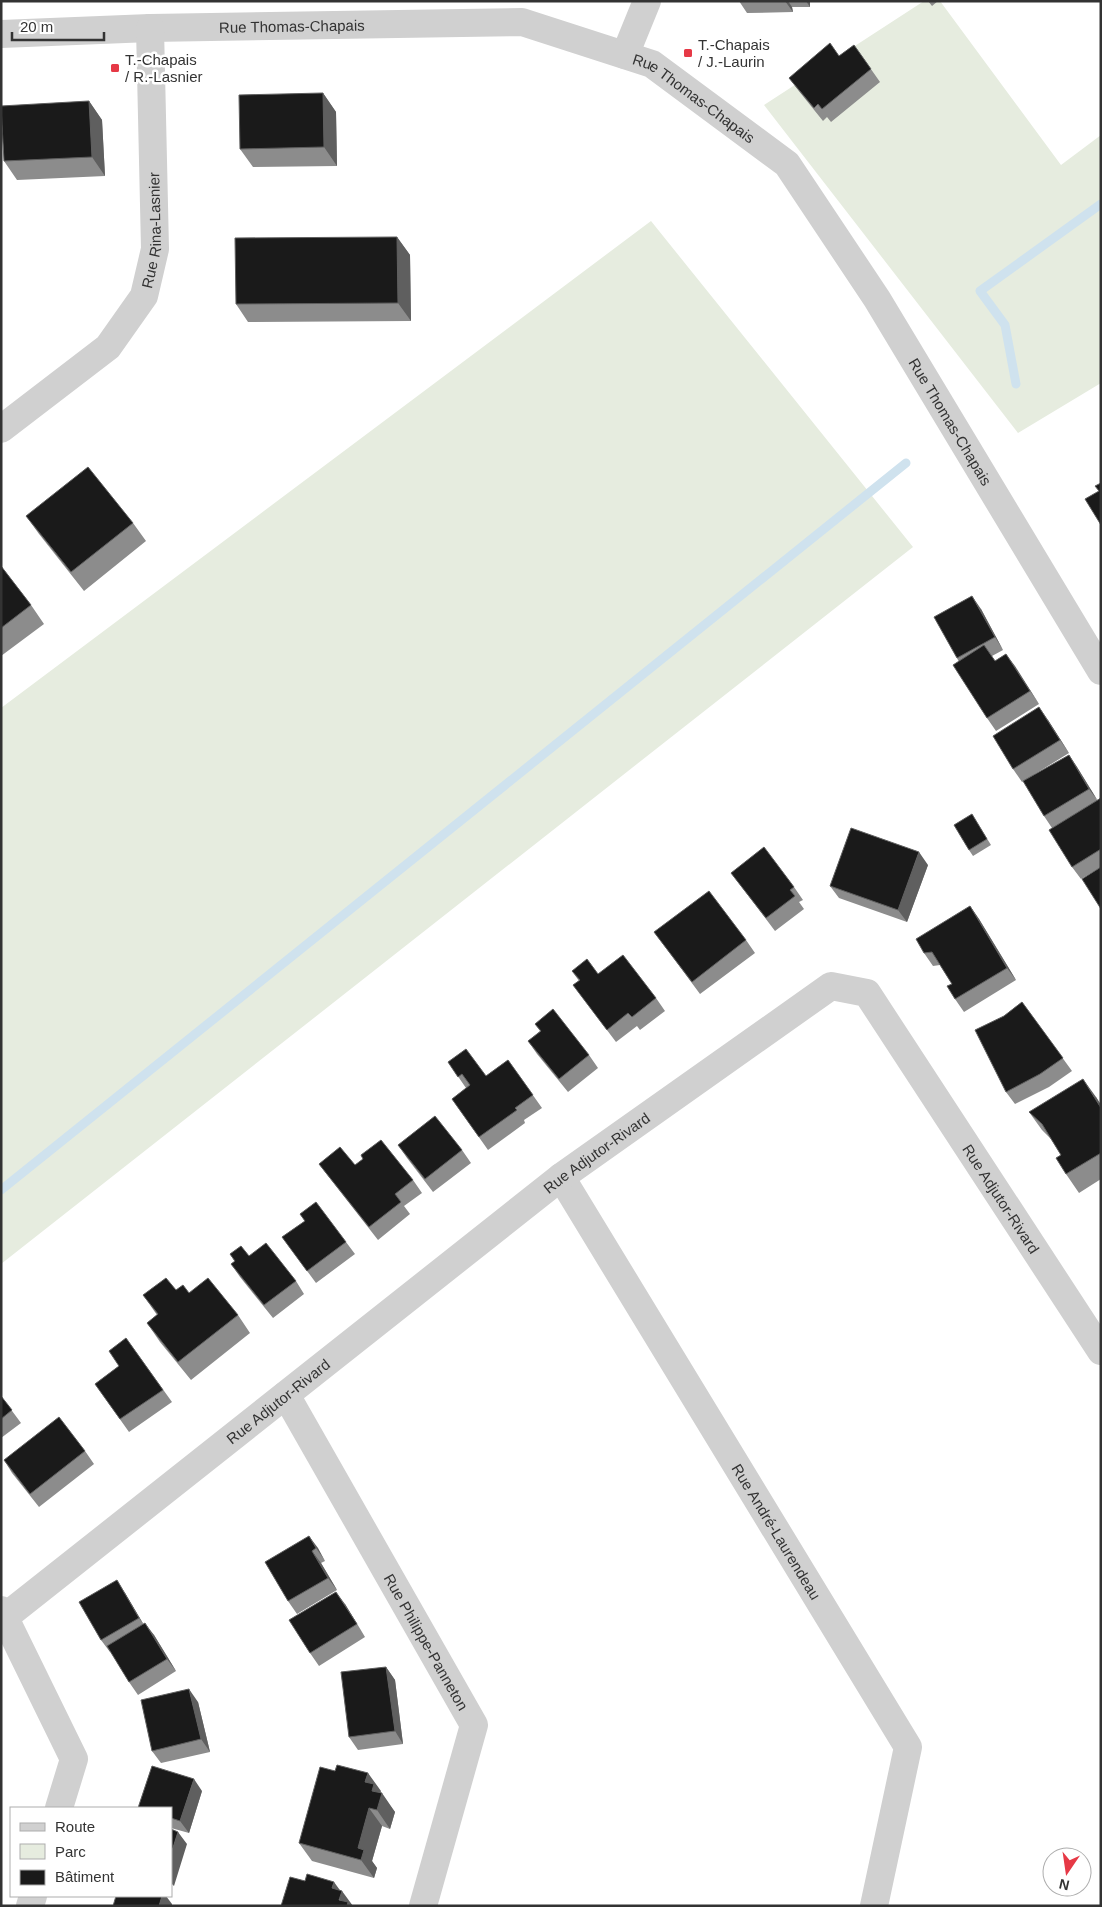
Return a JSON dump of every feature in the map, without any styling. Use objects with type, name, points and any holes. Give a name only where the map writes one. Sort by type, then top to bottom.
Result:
[{"type":"street","points":[[625,55],[647,1]]},
{"type":"street","name":"Rue Thomas-Chapais","points":[[1,34],[150,28],[522,22],[652,64],[787,164],[877,299],[1101,671]]},
{"type":"street","name":"Rue Rina-Lasnier","points":[[1,429],[108,347],[144,296],[155,249],[150,28]]},
{"type":"street","name":"Rue Adjutor-Rivard","points":[[3,1613],[286,1395],[561,1177],[831,986],[867,993],[1101,1351]]},
{"type":"street","name":"Rue André-Laurendeau","points":[[561,1177],[908,1747],[874,1906]]},
{"type":"street","name":"Rue Philippe-Panneton","points":[[286,1395],[474,1725],[423,1906]]},
{"type":"street","points":[[3,1613],[74,1759],[59,1807]]},
{"type":"green space","points":[[924,1],[940,1],[1061,165],[1101,135],[1101,383],[1018,433],[764,105]]},
{"type":"green space","points":[[651,221],[913,547],[1,1264],[1,708]]},
{"type":"building","points":[[830,43],[839,56],[854,45],[871,69],[822,109],[818,104],[814,108],[789,78]]},
{"type":"building","points":[[323,93],[324,147],[240,149],[239,95]]},
{"type":"building","points":[[89,101],[92,157],[4,161],[1,106]]},
{"type":"building","points":[[397,237],[398,303],[236,304],[235,238]]},
{"type":"building","points":[[88,467],[133,523],[71,572],[26,516]]},
{"type":"building","points":[[1101,483],[1101,525],[1085,499],[1099,491],[1095,486]]},
{"type":"building","points":[[1,566],[31,605],[1,628]]},
{"type":"building","points":[[972,596],[995,637],[957,658],[934,617]]},
{"type":"building","points":[[984,645],[995,661],[1006,654],[1030,691],[987,718],[953,665]]},
{"type":"building","points":[[1039,707],[1060,740],[1013,769],[993,736]]},
{"type":"building","points":[[1069,755],[1089,789],[1044,816],[1023,781]]},
{"type":"building","points":[[1101,798],[1101,849],[1072,867],[1049,830]]},
{"type":"building","points":[[972,814],[987,839],[969,850],[954,825]]},
{"type":"building","points":[[851,828],[919,852],[898,910],[830,886]]},
{"type":"building","points":[[764,847],[794,887],[790,890],[795,896],[766,918],[731,873]]},
{"type":"building","points":[[1101,867],[1101,909],[1082,879]]},
{"type":"building","points":[[709,891],[746,940],[692,982],[654,932]]},
{"type":"building","points":[[970,906],[1007,968],[955,999],[947,986],[952,984],[932,952],[924,953],[916,939]]},
{"type":"building","points":[[623,955],[656,998],[632,1017],[628,1013],[607,1030],[573,985],[580,980],[572,971],[587,959],[598,974]]},
{"type":"building","points":[[1022,1002],[1063,1058],[1040,1074],[1006,1092],[975,1030],[1004,1016]]},
{"type":"building","points":[[553,1009],[589,1055],[559,1079],[528,1041],[541,1031],[535,1024]]},
{"type":"building","points":[[466,1049],[486,1076],[508,1060],[533,1095],[515,1108],[517,1110],[479,1137],[452,1099],[470,1085],[462,1074],[458,1077],[448,1062]]},
{"type":"building","points":[[1083,1079],[1101,1108],[1101,1153],[1066,1174],[1056,1158],[1061,1155],[1042,1124],[1029,1112]]},
{"type":"building","points":[[435,1116],[462,1150],[425,1179],[398,1145]]},
{"type":"building","points":[[381,1140],[413,1180],[395,1194],[401,1202],[369,1227],[319,1164],[340,1147],[355,1165],[363,1159],[361,1155]]},
{"type":"building","points":[[316,1202],[346,1242],[307,1271],[282,1237],[305,1221],[300,1214]]},
{"type":"building","points":[[266,1243],[296,1281],[264,1305],[231,1264],[235,1261],[230,1254],[241,1246],[249,1256]]},
{"type":"building","points":[[166,1278],[176,1290],[183,1285],[189,1293],[208,1278],[238,1315],[178,1362],[147,1323],[158,1314],[143,1295]]},
{"type":"building","points":[[126,1338],[163,1390],[120,1419],[95,1384],[119,1366],[109,1351]]},
{"type":"building","points":[[1,1396],[12,1410],[1,1419]]},
{"type":"building","points":[[59,1417],[85,1451],[30,1494],[4,1460]]},
{"type":"building","points":[[309,1536],[316,1548],[312,1551],[328,1578],[288,1601],[265,1562]]},
{"type":"building","points":[[117,1580],[139,1618],[101,1640],[79,1602]]},
{"type":"building","points":[[336,1592],[357,1624],[310,1653],[289,1620]]},
{"type":"building","points":[[145,1623],[167,1659],[129,1682],[107,1646]]},
{"type":"building","points":[[386,1667],[395,1731],[349,1737],[341,1672]]},
{"type":"building","points":[[189,1689],[201,1739],[152,1751],[141,1700]]},
{"type":"building","points":[[337,1765],[368,1773],[365,1782],[374,1784],[372,1791],[382,1793],[377,1810],[369,1808],[358,1848],[364,1850],[361,1860],[299,1843],[320,1767],[335,1771]]},
{"type":"building","points":[[152,1766],[194,1779],[180,1821],[172,1818],[172,1807],[138,1807]]},
{"type":"building","points":[[172,1829],[178,1832],[172,1851]]},
{"type":"building","points":[[307,1874],[334,1882],[332,1888],[342,1891],[339,1900],[348,1902],[347,1906],[281,1906],[290,1877],[305,1881]]},
{"type":"building","points":[[116,1897],[162,1897],[159,1906],[113,1906]]},
{"type":"waterway","points":[[1016,384],[1005,325],[980,291],[1101,204]]},
{"type":"waterway","points":[[1,1190],[906,463]]},
{"type":"place","name":"T.-Chapais / J.-Laurin","points":[[688,53]]},
{"type":"place","name":"T.-Chapais / R.-Lasnier","points":[[115,68]]}]
